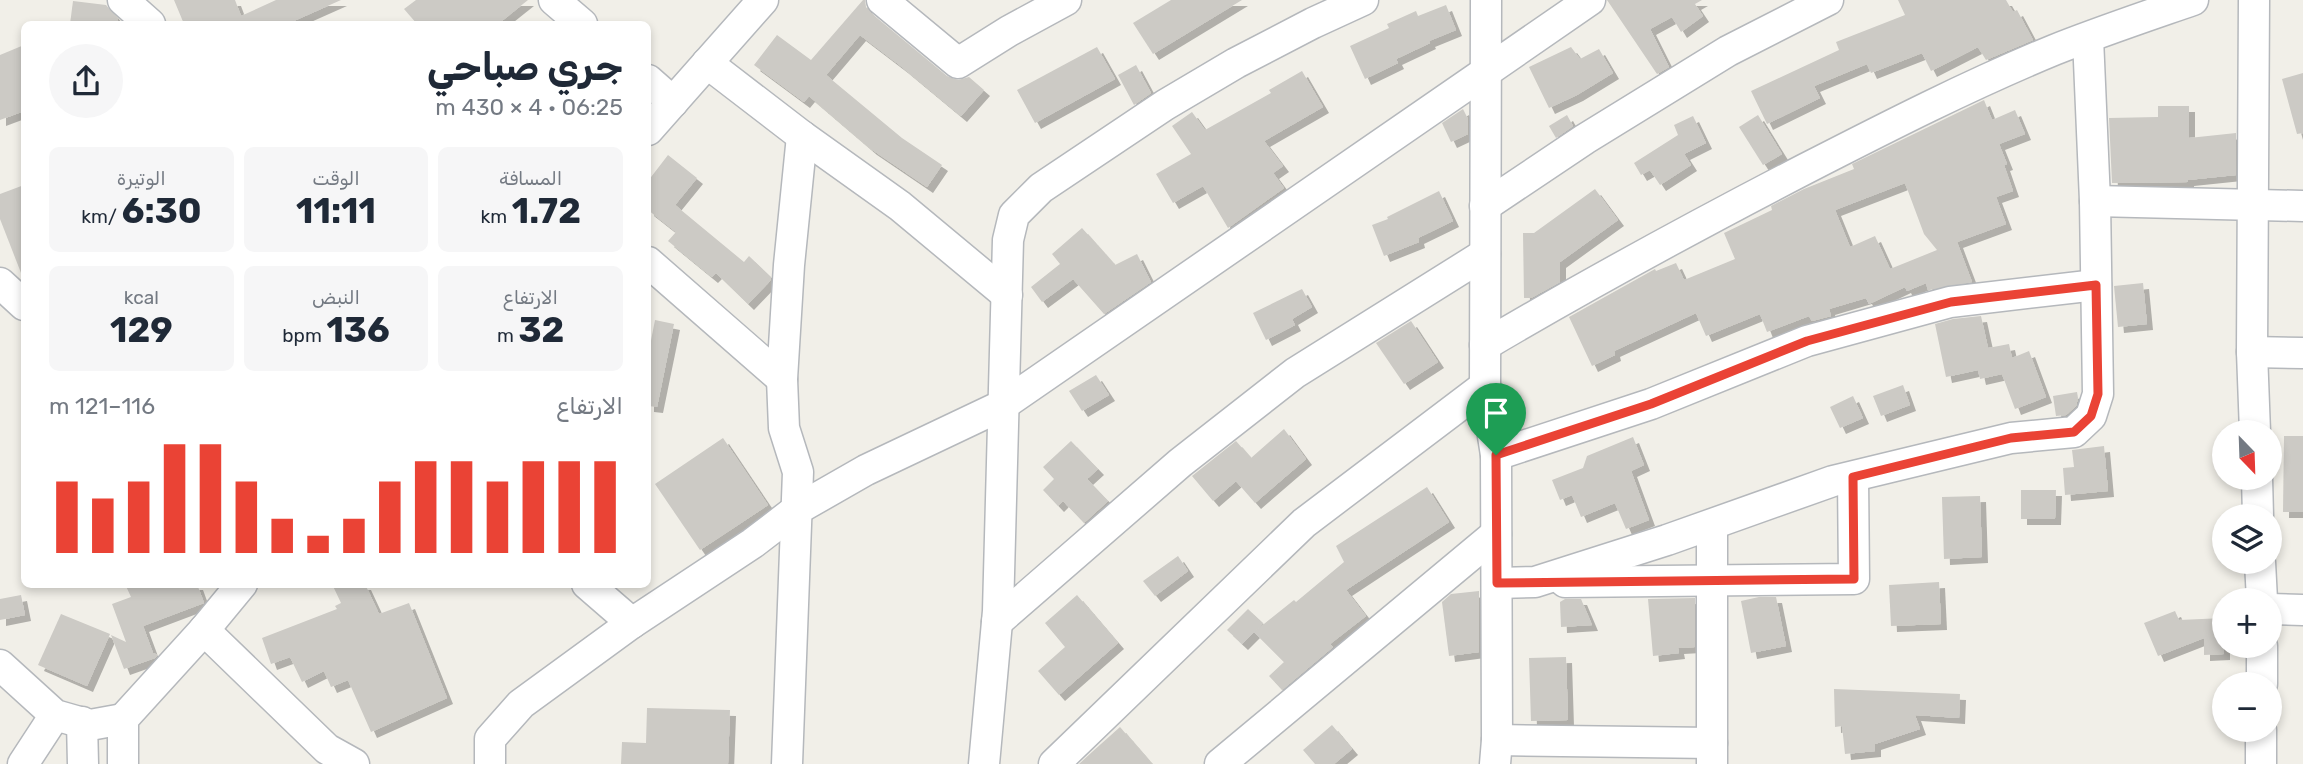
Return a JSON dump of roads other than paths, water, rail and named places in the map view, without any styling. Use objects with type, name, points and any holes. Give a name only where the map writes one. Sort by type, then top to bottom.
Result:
[{"type":"street","points":[[123,0],[147,21]]},
{"type":"street","points":[[554,0],[578,21]]},
{"type":"street","points":[[651,127],[763,0]]},
{"type":"street","points":[[882,0],[958,63],[1066,0]]},
{"type":"street","points":[[984,764],[997,622],[1008,240],[1014,215],[1041,188],[1166,106],[1236,63],[1363,0]]},
{"type":"street","points":[[1486,0],[1485,386],[1496,455],[1496,752],[1712,753],[1712,525]]},
{"type":"street","points":[[490,764],[490,739],[522,704],[632,623],[796,510],[866,470],[1003,405],[1590,0]]},
{"type":"street","points":[[1485,205],[1585,139],[1728,51],[1828,0]]},
{"type":"street","points":[[1485,345],[1598,279],[1847,148],[1993,76],[2193,0]]},
{"type":"street","points":[[2254,0],[2252,352],[2255,420]]},
{"type":"street","points":[[1535,582],[1712,525],[1833,481],[2011,438],[2074,432],[2091,416],[2098,394],[2095,201],[2088,38]]},
{"type":"street","points":[[707,63],[900,206],[1007,295]]},
{"type":"street","points":[[651,83],[673,102]]},
{"type":"street","points":[[787,764],[798,472],[784,428],[782,379],[789,265],[802,136]]},
{"type":"street","points":[[2095,201],[2303,206]]},
{"type":"street","points":[[997,622],[1180,463],[1295,373],[1485,254]]},
{"type":"street","points":[[651,265],[782,379]]},
{"type":"street","points":[[0,282],[21,302]]},
{"type":"street","points":[[1496,455],[1651,404],[1807,341],[1951,302],[2096,285]]},
{"type":"street","points":[[2252,352],[2303,353]]},
{"type":"street","points":[[1054,764],[1304,523],[1485,386]]},
{"type":"street","points":[[1497,583],[1854,579],[1853,477]]},
{"type":"street","points":[[1220,764],[1496,534]]},
{"type":"street","points":[[0,665],[69,718],[90,725],[123,719],[239,588]]},
{"type":"street","points":[[592,588],[632,623]]},
{"type":"street","points":[[2282,609],[2303,610]]},
{"type":"street","points":[[204,630],[327,749],[354,764]]},
{"type":"street","points":[[23,764],[69,718]]},
{"type":"street","points":[[69,718],[83,764]]},
{"type":"street","points":[[123,719],[123,764]]},
{"type":"street","points":[[2261,764],[2262,742]]}]
